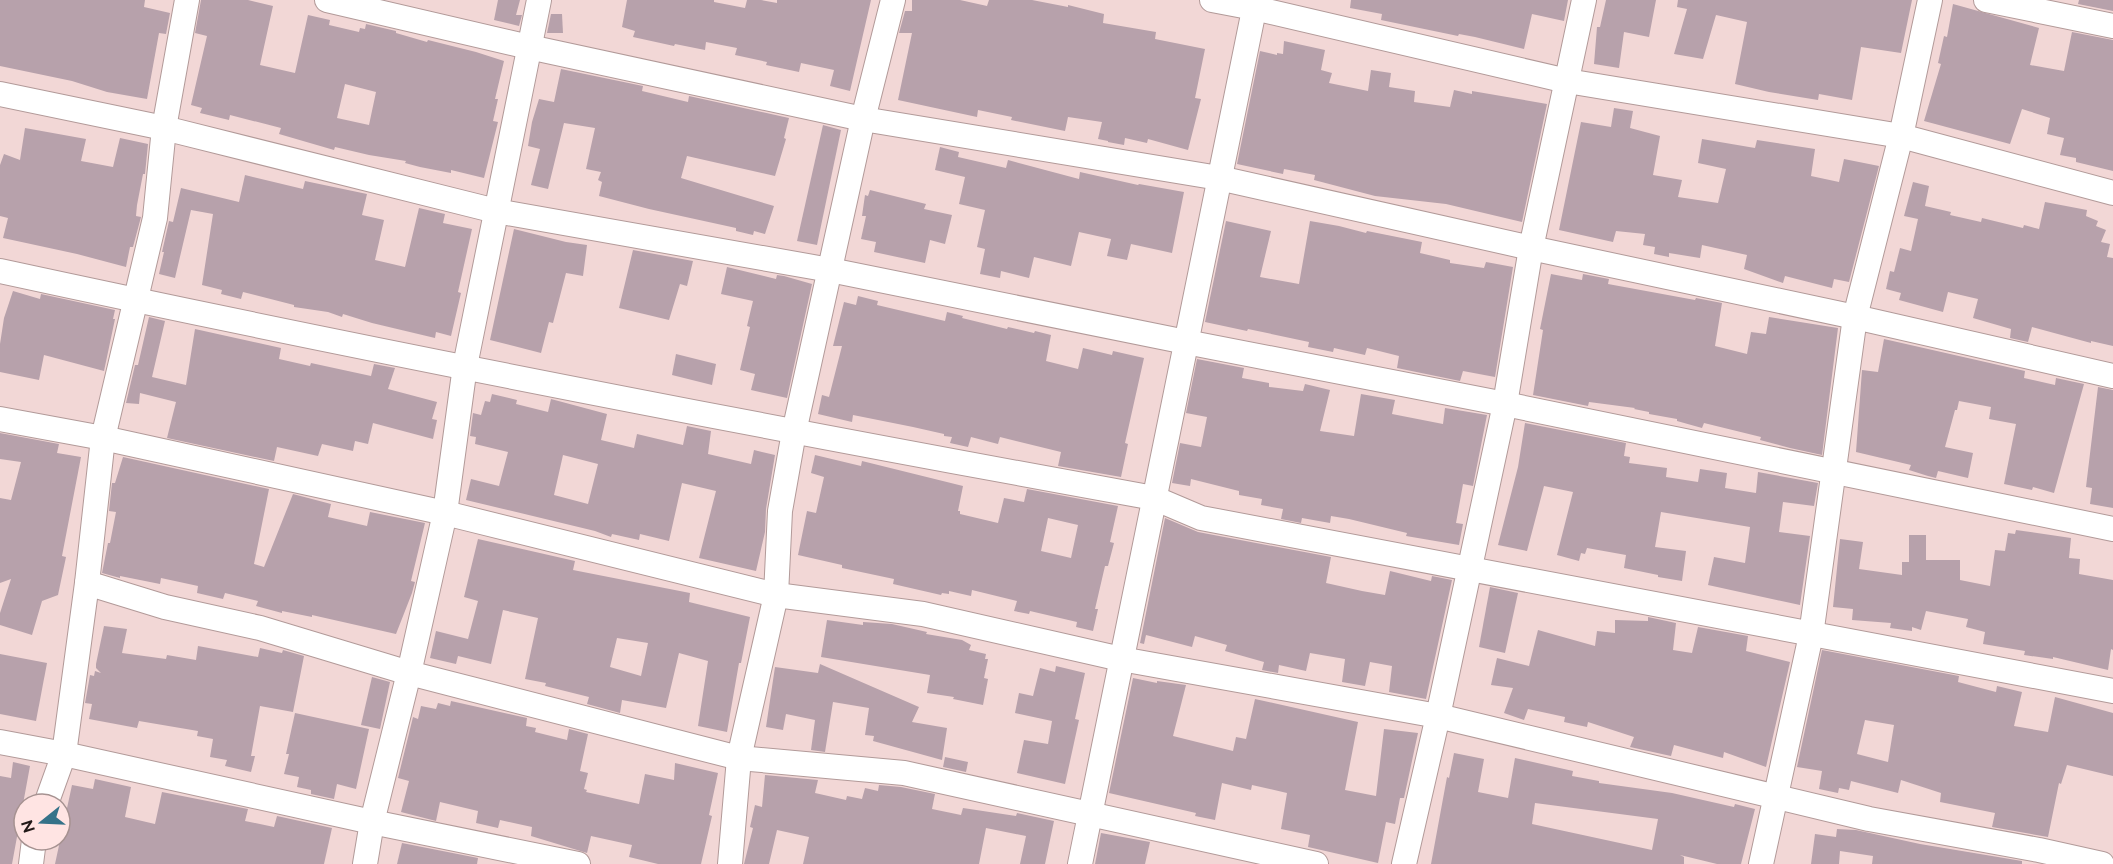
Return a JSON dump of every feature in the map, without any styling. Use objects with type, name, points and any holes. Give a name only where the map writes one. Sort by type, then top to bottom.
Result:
[{"type":"street","points":[[50,792],[64,754],[104,438],[155,218],[164,128],[188,0]]},
{"type":"street","points":[[327,0],[529,47],[864,119],[1219,178],[1855,317],[2113,376]]},
{"type":"street","points":[[365,864],[372,822],[445,513],[465,366],[539,0]]},
{"type":"street","points":[[730,864],[739,758],[776,595],[780,510],[794,432],[893,0]]},
{"type":"street","points":[[1212,0],[1255,4],[1567,81],[1901,136],[2113,193]]},
{"type":"street","points":[[1404,864],[1504,404],[1531,248],[1584,0]]},
{"type":"street","points":[[1761,864],[1811,635],[1855,317],[1901,136],[1930,0]]},
{"type":"street","points":[[1986,0],[2113,26]]},
{"type":"street","points":[[1080,864],[1255,4]]},
{"type":"street","points":[[0,94],[164,128],[495,211],[830,270],[1504,404],[2113,529]]},
{"type":"street","points":[[0,271],[137,301],[794,432],[1154,498],[1201,518],[2113,691]]},
{"type":"street","points":[[0,419],[104,438],[445,513],[776,595],[923,614],[1122,659],[1438,716],[1869,819],[2039,849],[2102,864]]},
{"type":"street","points":[[87,583],[165,607],[260,628],[409,673],[739,758],[904,773],[1316,864]]},
{"type":"street","points":[[0,742],[578,864]]},
{"type":"building","points":[[0,0],[145,0],[144,7],[170,13],[166,34],[159,33],[147,99],[107,92],[72,81],[0,66]]},
{"type":"building","points":[[201,0],[248,0],[273,6],[260,65],[295,73],[308,15],[330,20],[329,25],[359,32],[360,28],[365,29],[366,24],[504,61],[495,99],[498,99],[493,121],[498,122],[484,178],[451,170],[451,173],[420,167],[405,163],[406,161],[335,147],[334,150],[279,134],[281,128],[230,115],[229,120],[200,113],[202,108],[191,105],[207,36],[195,33]],"holes":[[[345,84],[376,92],[369,125],[337,118]]]},
{"type":"building","points":[[498,0],[520,0],[516,15],[522,15],[519,26],[494,20]]},
{"type":"building","points":[[627,0],[714,0],[714,2],[745,8],[747,0],[777,3],[777,0],[871,0],[850,91],[830,86],[834,70],[801,63],[799,72],[735,55],[737,48],[706,42],[705,50],[633,37],[635,31],[622,27]]},
{"type":"building","points":[[912,0],[960,0],[987,6],[989,0],[1032,0],[1068,7],[1068,5],[1104,14],[1103,23],[1156,32],[1155,39],[1205,49],[1195,98],[1201,99],[1188,150],[1148,139],[1147,143],[1125,138],[1124,145],[1098,139],[1102,122],[1068,117],[1065,131],[1011,120],[1012,117],[978,110],[977,117],[898,100],[912,33],[899,33],[905,11],[912,11]]},
{"type":"building","points":[[1351,0],[1568,0],[1564,21],[1532,14],[1524,49],[1475,37],[1459,34],[1458,36],[1381,20],[1382,14],[1350,8]]},
{"type":"building","points":[[1606,0],[1656,0],[1649,37],[1624,32],[1619,68],[1594,64],[1597,27],[1600,27]]},
{"type":"building","points":[[1678,0],[1912,0],[1901,53],[1861,47],[1852,100],[1819,94],[1818,100],[1735,84],[1747,22],[1716,15],[1703,59],[1674,54],[1687,9],[1677,7]]},
{"type":"building","points":[[2079,0],[2113,0],[2113,11],[2078,4]]},
{"type":"building","points":[[1953,4],[2039,28],[2030,65],[2064,71],[2072,32],[2113,40],[2113,171],[2076,162],[2076,158],[2060,155],[2064,138],[2047,134],[2050,118],[2022,109],[2010,144],[1924,121],[1941,64],[1938,63],[1944,36],[1947,37]]},
{"type":"building","points":[[551,14],[562,14],[563,33],[547,33]]},
{"type":"building","points":[[1284,41],[1325,50],[1321,70],[1332,73],[1329,83],[1368,91],[1371,70],[1391,73],[1389,87],[1415,91],[1414,102],[1450,107],[1454,90],[1547,104],[1522,222],[1446,204],[1375,196],[1314,180],[1315,175],[1284,169],[1283,174],[1237,164],[1260,51],[1283,54]]},
{"type":"building","points":[[561,69],[643,86],[642,91],[688,102],[689,96],[789,118],[784,138],[786,139],[775,176],[687,156],[681,178],[774,206],[765,234],[754,231],[753,235],[736,231],[736,228],[599,196],[602,182],[598,180],[601,172],[586,169],[595,128],[564,123],[548,189],[531,185],[540,149],[528,146],[532,122],[539,99],[554,102]]},
{"type":"building","points":[[1614,108],[1633,111],[1630,128],[1660,136],[1653,175],[1682,180],[1678,197],[1718,203],[1726,169],[1698,163],[1702,139],[1755,148],[1757,140],[1815,149],[1811,176],[1839,182],[1844,159],[1879,166],[1849,282],[1834,279],[1832,288],[1785,276],[1783,283],[1744,269],[1747,255],[1702,245],[1700,258],[1669,253],[1669,257],[1654,254],[1655,247],[1643,245],[1645,234],[1616,231],[1613,242],[1559,230],[1581,122],[1611,127]]},
{"type":"building","points":[[823,125],[841,130],[817,245],[797,241]]},
{"type":"building","points":[[25,128],[86,139],[81,161],[113,167],[120,138],[148,144],[145,174],[143,174],[137,205],[136,216],[141,217],[133,247],[130,247],[126,267],[3,238],[8,218],[0,216],[0,165],[4,154],[20,160]]},
{"type":"building","points":[[940,147],[959,152],[958,157],[1006,168],[1008,160],[1079,179],[1080,172],[1138,185],[1184,192],[1172,253],[1131,244],[1127,260],[1107,256],[1111,239],[1079,232],[1071,266],[1034,257],[1029,278],[1001,271],[1000,278],[980,274],[985,249],[977,247],[985,210],[959,204],[965,177],[935,170]]},
{"type":"building","points":[[245,175],[303,189],[305,181],[367,194],[362,215],[384,220],[375,260],[405,267],[419,208],[445,214],[443,223],[472,229],[451,336],[436,332],[435,338],[343,314],[342,317],[328,312],[294,307],[294,305],[243,292],[241,299],[221,294],[222,290],[202,285],[213,214],[191,210],[175,278],[159,274],[169,221],[173,222],[181,188],[239,202]]},
{"type":"building","points":[[1913,182],[1929,186],[1925,206],[1981,222],[1982,218],[2023,228],[2024,225],[2039,229],[2045,202],[2087,210],[2086,216],[2098,221],[2096,226],[2106,230],[2101,242],[2110,244],[2107,257],[2113,258],[2113,346],[2091,341],[2091,343],[2032,327],[2028,342],[2010,338],[2011,329],[1973,318],[1978,299],[1948,292],[1943,312],[1899,300],[1901,293],[1886,289],[1890,271],[1894,272],[1900,248],[1911,251],[1918,219],[1904,216]]},
{"type":"building","points":[[870,190],[926,204],[924,209],[952,215],[945,244],[930,240],[925,263],[874,252],[876,242],[861,239],[866,216],[862,216],[865,195],[868,196]]},
{"type":"building","points":[[1226,221],[1271,231],[1260,277],[1299,284],[1310,221],[1422,242],[1420,253],[1450,260],[1450,263],[1484,268],[1486,262],[1513,267],[1495,377],[1463,371],[1460,381],[1397,368],[1399,356],[1367,348],[1365,355],[1334,348],[1333,352],[1308,347],[1309,342],[1205,322]]},
{"type":"building","points":[[514,229],[587,245],[583,276],[566,273],[553,323],[549,322],[541,353],[490,340]]},
{"type":"building","points":[[633,250],[693,261],[687,286],[680,284],[669,320],[619,308]]},
{"type":"building","points":[[727,267],[776,279],[777,275],[784,276],[812,284],[787,398],[751,390],[755,374],[740,370],[750,327],[747,326],[753,301],[721,294]]},
{"type":"building","points":[[1551,274],[1582,280],[1583,274],[1609,279],[1608,284],[1722,303],[1715,346],[1747,354],[1751,332],[1766,334],[1769,317],[1838,328],[1822,455],[1704,423],[1702,428],[1635,408],[1589,402],[1588,406],[1533,395],[1543,330],[1540,329]]},
{"type":"building","points":[[13,291],[40,299],[41,294],[115,310],[104,371],[44,355],[39,380],[0,372],[0,344],[4,318]]},
{"type":"building","points":[[858,296],[878,301],[877,305],[945,321],[947,312],[1007,329],[1008,327],[1051,335],[1046,361],[1078,369],[1083,348],[1112,355],[1113,351],[1144,358],[1125,443],[1128,444],[1121,477],[1058,466],[1061,452],[1000,437],[998,444],[971,437],[968,447],[950,443],[952,437],[944,436],[944,434],[913,427],[853,415],[852,422],[818,414],[822,395],[829,397],[842,346],[833,346],[844,302],[856,305]]},
{"type":"building","points":[[149,317],[165,321],[152,377],[186,385],[195,329],[281,348],[279,359],[310,366],[311,363],[371,376],[374,364],[395,368],[388,389],[437,402],[432,419],[437,420],[433,439],[373,423],[368,444],[355,441],[353,451],[322,444],[318,456],[277,447],[274,461],[167,438],[176,402],[140,393],[139,404],[126,403]]},
{"type":"building","points":[[1884,339],[2025,371],[2024,378],[2055,385],[2056,378],[2084,384],[2054,493],[2033,487],[2032,490],[2004,484],[2016,424],[1989,419],[1991,407],[1959,401],[1957,410],[1955,410],[1945,447],[1973,453],[1968,478],[1938,471],[1936,478],[1909,470],[1911,465],[1856,452],[1862,370],[1878,372]]},
{"type":"building","points":[[676,354],[716,364],[712,385],[672,375]]},
{"type":"building","points":[[1197,359],[1244,368],[1242,378],[1269,383],[1269,387],[1303,391],[1305,384],[1330,390],[1320,431],[1354,436],[1361,394],[1395,400],[1392,414],[1443,424],[1445,408],[1487,415],[1473,486],[1463,484],[1456,523],[1463,524],[1459,545],[1406,536],[1407,533],[1331,516],[1330,523],[1302,518],[1301,523],[1281,519],[1283,509],[1261,505],[1262,499],[1239,495],[1239,491],[1191,479],[1190,486],[1172,483],[1180,443],[1201,447],[1207,417],[1186,413]]},
{"type":"building","points":[[2098,387],[2113,390],[2113,508],[2090,504],[2092,488],[2086,487]]},
{"type":"building","points":[[492,394],[517,400],[516,404],[548,412],[551,399],[607,414],[601,440],[634,448],[637,434],[683,445],[687,426],[711,431],[708,454],[751,464],[754,450],[775,455],[766,509],[765,532],[756,571],[699,558],[716,491],[682,483],[669,541],[640,534],[639,540],[612,534],[611,537],[595,531],[466,500],[471,479],[499,486],[508,452],[475,444],[476,437],[470,436],[473,413],[481,415],[485,401],[490,402]],"holes":[[[563,455],[598,464],[588,504],[554,495]]]},
{"type":"building","points":[[1525,423],[1626,443],[1624,456],[1630,457],[1629,463],[1667,468],[1666,477],[1698,482],[1700,469],[1727,473],[1725,488],[1756,493],[1758,472],[1818,483],[1814,506],[1783,502],[1779,532],[1810,536],[1800,605],[1708,585],[1714,557],[1745,563],[1750,527],[1661,512],[1655,547],[1686,551],[1682,581],[1624,568],[1626,555],[1587,548],[1585,554],[1581,553],[1579,561],[1557,555],[1573,492],[1544,486],[1527,551],[1498,545],[1518,467]]},
{"type":"building","points":[[0,433],[59,444],[57,453],[81,457],[62,556],[66,557],[58,595],[42,601],[32,635],[0,625],[0,613],[11,579],[0,583],[0,498],[11,500],[21,462],[0,459]]},
{"type":"building","points":[[815,455],[861,466],[862,461],[963,486],[958,511],[960,514],[998,523],[1004,498],[1024,502],[1027,489],[1118,506],[1110,542],[1114,543],[1108,566],[1105,566],[1095,609],[1098,609],[1093,631],[1076,627],[1077,622],[1030,611],[1029,614],[1014,611],[1017,601],[972,590],[971,596],[949,591],[949,594],[942,593],[941,595],[893,584],[894,579],[842,568],[842,565],[798,555],[807,511],[816,513],[824,477],[811,473]],"holes":[[[1048,518],[1078,525],[1071,558],[1041,551]]]},
{"type":"building","points":[[123,457],[269,489],[254,564],[264,567],[293,494],[331,504],[328,517],[367,526],[370,512],[425,523],[411,581],[415,582],[396,634],[312,615],[312,617],[282,611],[282,613],[256,606],[258,601],[225,593],[223,599],[197,593],[198,586],[161,578],[160,584],[102,573],[116,512],[109,511],[112,483],[115,483]]},
{"type":"building","points":[[1165,518],[1198,532],[1331,557],[1326,583],[1362,591],[1385,595],[1390,571],[1431,581],[1432,576],[1452,580],[1426,699],[1389,692],[1392,666],[1370,662],[1365,686],[1342,682],[1345,659],[1310,653],[1306,671],[1279,665],[1278,673],[1262,670],[1264,662],[1225,651],[1227,645],[1195,636],[1192,647],[1146,635],[1144,644],[1140,643]]},
{"type":"building","points":[[2016,530],[2071,538],[2069,558],[2080,559],[2079,574],[2113,580],[2113,650],[2111,649],[2108,670],[2053,657],[2053,659],[2024,655],[2025,651],[1983,644],[1985,632],[1966,627],[1968,619],[1926,611],[1921,630],[1912,627],[1912,631],[1890,628],[1891,623],[1852,620],[1853,609],[1833,607],[1840,539],[1863,542],[1859,569],[1902,575],[1902,562],[1909,562],[1909,535],[1926,535],[1926,560],[1960,560],[1960,580],[1990,586],[1995,550],[2005,551],[2008,533],[2015,534]]},
{"type":"building","points":[[478,539],[575,561],[573,570],[690,593],[689,602],[750,617],[727,732],[698,726],[708,661],[679,653],[666,708],[622,700],[620,713],[587,704],[589,697],[545,686],[546,683],[525,679],[538,618],[503,610],[491,664],[458,656],[456,664],[430,658],[436,631],[468,639],[478,601],[464,597]],"holes":[[[617,638],[648,643],[641,676],[610,667]]]},
{"type":"building","points":[[1490,587],[1518,593],[1505,653],[1479,647]]},
{"type":"building","points":[[1648,617],[1676,623],[1673,650],[1692,653],[1698,627],[1748,636],[1746,651],[1790,662],[1766,767],[1724,752],[1723,758],[1674,745],[1671,756],[1630,747],[1634,737],[1588,722],[1587,727],[1564,722],[1565,717],[1528,709],[1524,720],[1504,713],[1513,688],[1491,685],[1497,658],[1529,666],[1538,630],[1595,646],[1597,631],[1615,633],[1615,620],[1648,621]]},
{"type":"building","points":[[827,620],[863,625],[863,622],[892,624],[927,632],[926,634],[962,640],[971,645],[969,650],[986,654],[985,659],[988,659],[984,678],[988,679],[983,705],[927,693],[930,675],[821,657]]},
{"type":"building","points":[[104,626],[127,629],[122,653],[166,659],[167,655],[196,660],[198,646],[258,657],[260,648],[282,653],[283,650],[304,656],[293,712],[260,706],[251,756],[255,756],[251,772],[225,766],[227,760],[210,757],[213,739],[197,736],[198,731],[139,721],[137,728],[89,719],[92,704],[85,703],[90,675],[94,676],[95,671],[101,673],[96,668],[96,664]]},
{"type":"building","points":[[1822,650],[1959,676],[1958,682],[1996,692],[1997,686],[2022,692],[2014,726],[2048,732],[2055,697],[2113,713],[2113,776],[2067,765],[2061,784],[2059,783],[2048,837],[1992,827],[1995,813],[1940,802],[1941,793],[1901,780],[1898,793],[1851,781],[1849,790],[1839,788],[1838,793],[1819,789],[1822,771],[1797,767]],"holes":[[[1865,720],[1894,725],[1888,762],[1857,754]]]},
{"type":"building","points":[[0,654],[47,663],[36,721],[0,714]]},
{"type":"building","points":[[820,664],[919,707],[912,722],[947,728],[942,760],[873,741],[874,736],[865,735],[869,708],[833,702],[825,752],[811,750],[815,720],[786,714],[783,730],[766,727],[775,667],[818,673]]},
{"type":"building","points":[[1056,666],[1085,673],[1075,719],[1079,720],[1065,784],[1017,773],[1024,740],[1048,744],[1052,721],[1015,713],[1019,693],[1033,696],[1040,668],[1055,672]]},
{"type":"building","points":[[372,677],[390,682],[380,729],[361,725]]},
{"type":"building","points":[[1133,678],[1157,683],[1157,681],[1186,685],[1173,736],[1233,751],[1236,737],[1246,739],[1255,699],[1358,722],[1345,790],[1376,796],[1384,729],[1418,733],[1404,798],[1400,798],[1395,824],[1386,822],[1378,863],[1308,847],[1310,835],[1281,829],[1287,793],[1252,785],[1251,790],[1222,783],[1215,820],[1195,816],[1196,813],[1109,793]]},
{"type":"building","points":[[451,701],[527,718],[526,726],[536,728],[535,732],[567,740],[569,729],[588,734],[580,771],[588,773],[584,789],[587,790],[586,792],[639,804],[645,774],[674,780],[675,763],[718,773],[709,815],[712,816],[701,864],[658,864],[629,857],[632,845],[591,836],[587,853],[531,836],[532,827],[500,820],[498,828],[476,823],[478,811],[440,802],[436,821],[401,812],[409,781],[398,778],[413,717],[418,719],[421,706],[436,709],[438,703],[450,706]]},
{"type":"building","points":[[295,713],[369,729],[356,789],[337,784],[334,799],[311,794],[311,790],[297,787],[299,777],[284,774]]},
{"type":"building","points":[[1454,753],[1484,759],[1478,792],[1508,798],[1515,758],[1573,771],[1572,776],[1599,781],[1599,783],[1672,793],[1734,807],[1735,804],[1755,809],[1741,864],[1717,864],[1680,855],[1684,857],[1684,864],[1431,864],[1447,777],[1449,778]],"holes":[[[1535,803],[1658,819],[1652,850],[1532,824]]]},
{"type":"building","points":[[945,757],[968,762],[966,772],[943,767]]},
{"type":"building","points":[[13,762],[30,766],[25,792],[12,792],[12,852],[14,852],[12,864],[0,864],[0,776],[11,778]]},
{"type":"building","points":[[765,775],[818,780],[815,793],[846,800],[847,796],[862,799],[865,788],[878,791],[879,785],[901,787],[935,794],[932,809],[961,815],[963,808],[1016,816],[1017,813],[1054,821],[1045,864],[1020,864],[1026,836],[986,828],[979,864],[803,864],[809,837],[777,830],[769,864],[744,864],[753,828],[750,827],[755,805],[762,807]]},
{"type":"building","points":[[95,779],[131,787],[125,817],[155,824],[162,792],[248,809],[245,821],[274,827],[277,816],[332,828],[324,864],[55,864],[58,852],[72,852],[72,785],[93,789]]},
{"type":"building","points":[[1837,829],[1856,830],[1920,844],[2022,861],[2022,864],[1872,864],[1873,856],[1840,851],[1839,864],[1811,864],[1815,834],[1836,837]]},
{"type":"building","points":[[1101,833],[1150,842],[1145,864],[1095,864]]},
{"type":"building","points":[[402,843],[478,858],[477,864],[397,864]]}]
